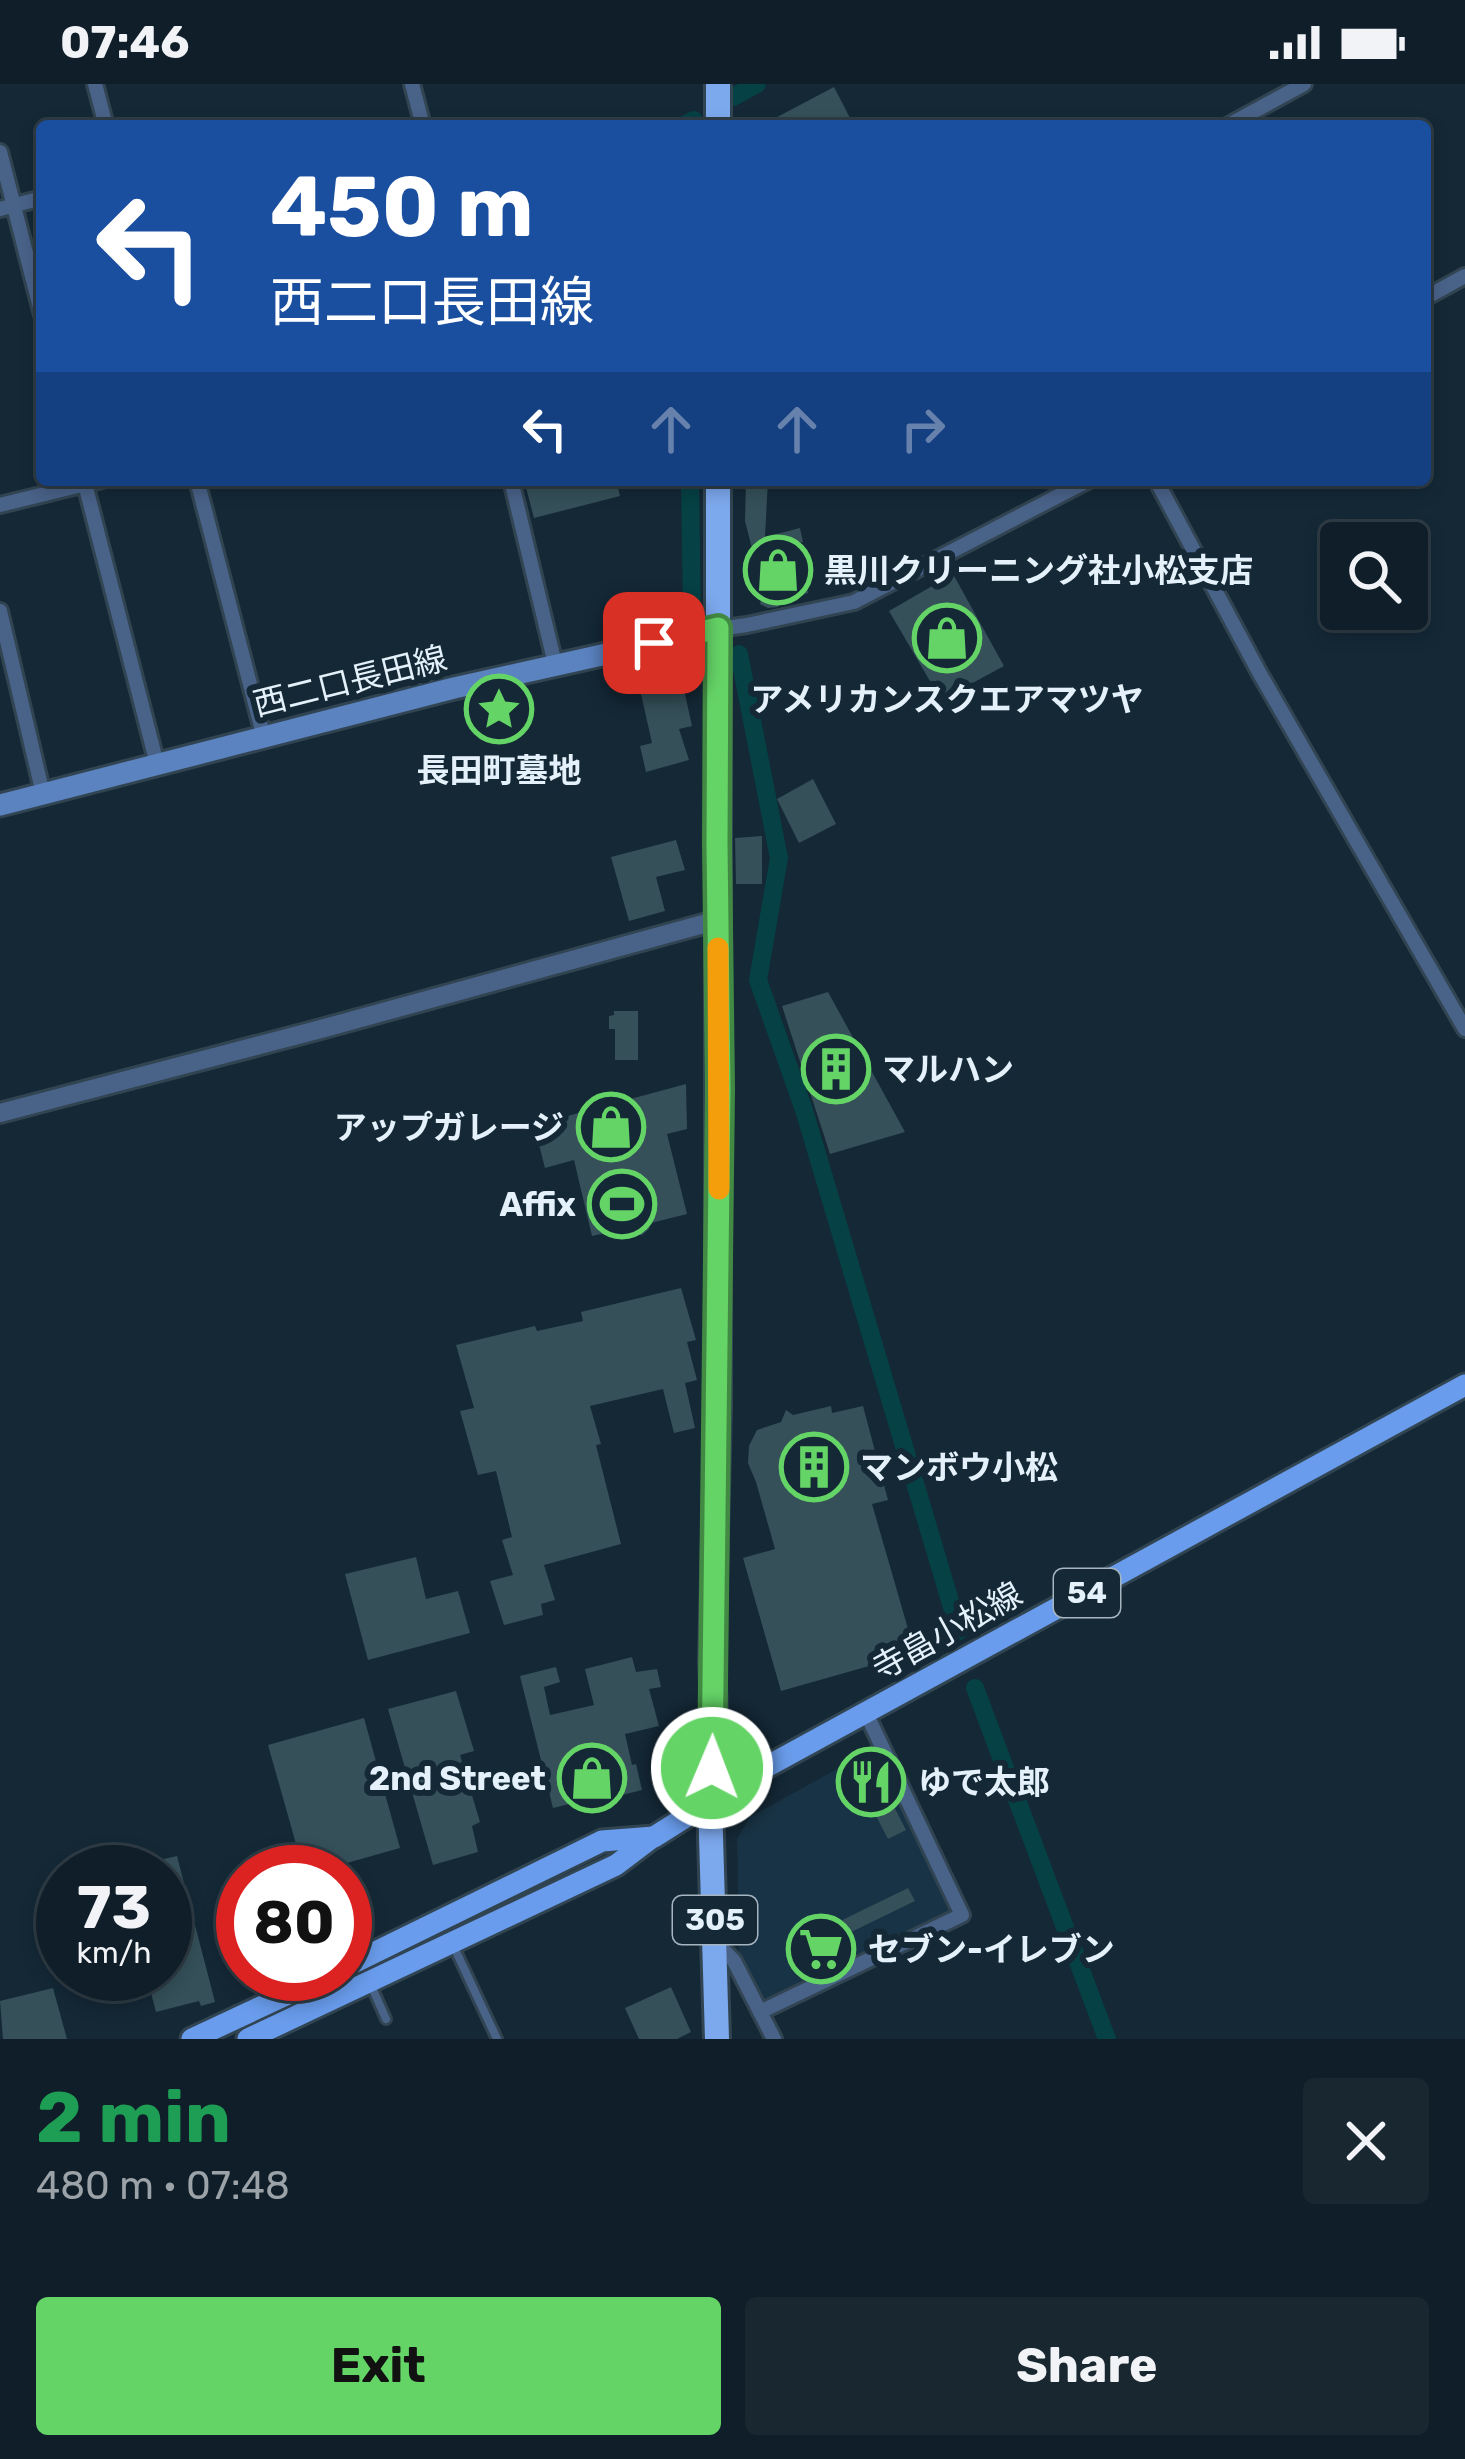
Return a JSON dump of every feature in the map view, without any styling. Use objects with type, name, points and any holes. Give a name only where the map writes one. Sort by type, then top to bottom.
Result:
[{"type":"highway","points":[[718,84],[718,120]]},
{"type":"highway","name":"305","points":[[717,2039],[710,1802],[715,1733],[712,1662],[718,1406],[718,486]]},
{"type":"main road","name":"西二口長田線","points":[[0,805],[555,664],[718,628]]},
{"type":"main road","name":"寺畠小松線","points":[[372,1981],[616,1865],[757,1772],[1465,1385]]},
{"type":"main road","name":"寺畠小松線","points":[[372,1954],[602,1841],[654,1837]]},
{"type":"main road","points":[[192,2039],[273,2001]]},
{"type":"main road","name":"寺畠小松線","points":[[248,2039],[329,2001]]},
{"type":"street","points":[[95,84],[104,120]]},
{"type":"street","points":[[412,84],[422,120]]},
{"type":"street","points":[[1238,120],[1304,84]]},
{"type":"street","points":[[0,152],[7,207],[36,296]]},
{"type":"street","points":[[1431,295],[1465,276]]},
{"type":"street","points":[[0,505],[70,486]]},
{"type":"street","points":[[86,486],[157,764]]},
{"type":"street","points":[[199,486],[264,738]]},
{"type":"street","points":[[513,486],[555,664]]},
{"type":"street","points":[[718,628],[854,602],[1077,486]]},
{"type":"street","points":[[1159,486],[1260,674],[1465,1029]]},
{"type":"street","points":[[0,611],[43,794]]},
{"type":"street","points":[[0,1113],[718,920]]},
{"type":"street","points":[[760,2012],[962,1915],[866,1713]]},
{"type":"street","points":[[716,1942],[734,1961],[774,2039]]},
{"type":"lane","points":[[452,1944],[497,2039]]},
{"type":"lane","points":[[372,1987],[386,2019]]},
{"type":"shaded area","points":[[875,1748],[950,1905],[946,1917],[764,2004],[739,1956],[737,1839],[750,1817]]},
{"type":"building","points":[[834,87],[850,118],[846,120],[771,120]]},
{"type":"building","points":[[526,486],[618,486],[620,496],[534,518]]},
{"type":"building","points":[[746,486],[768,486],[765,537],[800,528],[803,542],[796,544],[808,593],[780,602],[778,607],[760,604],[763,592],[745,521]]},
{"type":"building","name":"アメリカンスクエアマツヤ","points":[[953,574],[1004,666],[941,700],[889,611]]},
{"type":"building","points":[[683,685],[692,726],[679,729],[689,760],[646,772],[640,746],[652,743],[641,694]]},
{"type":"building","points":[[813,779],[836,824],[799,843],[777,799]]},
{"type":"building","points":[[762,836],[762,884],[736,884],[735,838]]},
{"type":"building","points":[[676,840],[685,870],[656,877],[665,911],[629,921],[611,857]]},
{"type":"building","name":"マルハン","points":[[828,992],[905,1132],[830,1154],[782,1006]]},
{"type":"building","points":[[614,1011],[638,1011],[638,1060],[615,1060],[615,1029],[609,1029]]},
{"type":"building","points":[[686,1084],[687,1129],[667,1134],[687,1214],[651,1223],[642,1235],[628,1228],[592,1236],[574,1160],[545,1168],[534,1125]]},
{"type":"building","points":[[681,1288],[696,1340],[687,1342],[697,1380],[685,1383],[695,1428],[674,1433],[663,1389],[590,1406],[621,1544],[544,1565],[555,1600],[541,1604],[543,1615],[504,1625],[490,1581],[513,1575],[502,1540],[512,1537],[496,1471],[478,1475],[460,1411],[474,1408],[456,1345],[535,1326],[537,1331],[583,1321],[581,1312]]},
{"type":"building","points":[[831,1406],[832,1413],[863,1406],[888,1500],[872,1504],[915,1653],[781,1691],[743,1558],[775,1549],[748,1463],[749,1446],[757,1430],[781,1422],[786,1410],[793,1415]]},
{"type":"building","points":[[416,1557],[426,1599],[458,1591],[470,1633],[368,1660],[345,1574]]},
{"type":"building","points":[[632,1657],[636,1672],[657,1669],[661,1687],[649,1689],[659,1726],[625,1734],[642,1790],[553,1808],[520,1676],[556,1667],[560,1682],[544,1687],[550,1715],[594,1705],[585,1669]]},
{"type":"building","points":[[456,1691],[474,1751],[460,1755],[480,1822],[472,1826],[478,1852],[433,1865],[388,1709]]},
{"type":"building","points":[[364,1718],[400,1848],[372,1856],[372,1845],[296,1845],[268,1745]]},
{"type":"building","points":[[878,1763],[906,1830],[888,1839],[858,1773]]},
{"type":"building","points":[[908,1888],[915,1901],[841,1937],[849,1953],[808,1974],[804,1967],[798,1969],[791,1954],[797,1952],[793,1944]]},
{"type":"building","points":[[192,1914],[215,2002],[201,2006],[199,2001],[156,2012],[153,2001],[192,2001]]},
{"type":"building","points":[[671,1987],[691,2032],[677,2039],[639,2039],[625,2008]]},
{"type":"building","points":[[36,1992],[36,2001],[57,2001],[67,2039],[3,2039],[0,2001]]},
{"type":"waterway","points":[[733,97],[757,84]]},
{"type":"waterway","points":[[690,486],[692,617]]},
{"type":"waterway","points":[[739,654],[779,858],[758,980],[804,1110],[959,1631]]},
{"type":"waterway","points":[[975,1688],[1107,2039]]},
{"type":"slow traffic","points":[[718,948],[719,1189]]},
{"type":"place","name":"黒川クリーニング社小松支店","points":[[778,570]]},
{"type":"place","name":"アメリカンスクエアマツヤ","points":[[947,638]]},
{"type":"place","name":"長田町墓地","points":[[499,709]]},
{"type":"place","name":"マルハン","points":[[836,1069]]},
{"type":"place","name":"アップガレージ","points":[[611,1127]]},
{"type":"place","name":"Affix","points":[[622,1204]]},
{"type":"place","name":"マンボウ小松","points":[[814,1467]]},
{"type":"place","name":"2nd Street","points":[[592,1778]]},
{"type":"place","name":"ゆで太郎","points":[[871,1782]]},
{"type":"place","name":"セブン-イレブン","points":[[821,1949]]},
{"type":"route","points":[[654,643],[718,628],[720,1089],[712,1768]]}]
